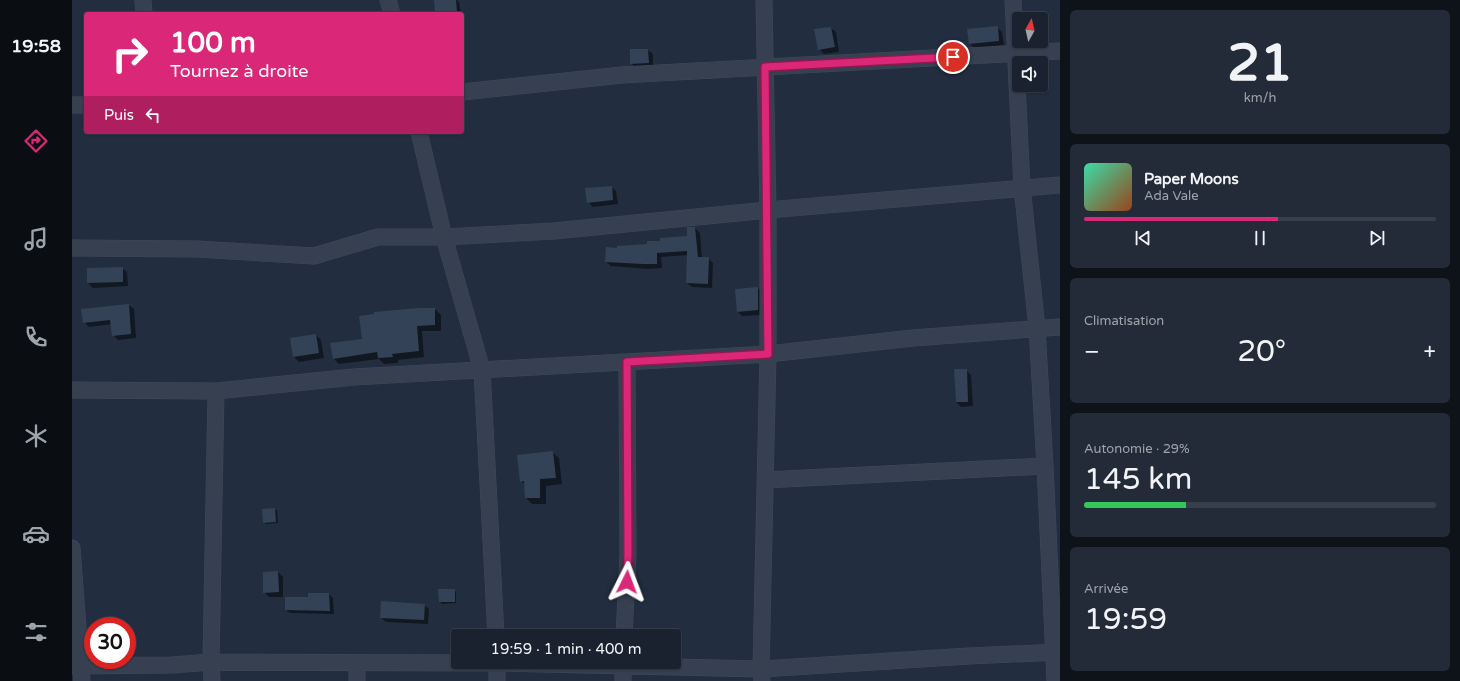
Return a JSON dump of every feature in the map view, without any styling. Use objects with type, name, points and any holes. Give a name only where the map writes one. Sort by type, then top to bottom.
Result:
[{"type":"street","points":[[143,0],[144,12]]},
{"type":"street","points":[[388,0],[391,12]]},
{"type":"street","points":[[761,675],[768,354],[768,210],[764,0]]},
{"type":"street","points":[[1014,0],[1022,188],[1037,328],[1057,652],[1055,681]]},
{"type":"street","points":[[464,92],[622,75],[1060,51]]},
{"type":"street","points":[[72,105],[84,104]]},
{"type":"street","points":[[419,134],[444,237],[482,370],[496,629]]},
{"type":"street","points":[[72,248],[197,249],[314,256],[378,237],[444,237],[554,231],[768,210],[1060,185]]},
{"type":"street","points":[[72,390],[216,391],[354,377],[768,354],[913,338],[1060,327]]},
{"type":"street","points":[[624,629],[628,554],[627,362]]},
{"type":"street","points":[[212,681],[211,662],[216,391]]},
{"type":"street","points":[[765,480],[1045,466]]},
{"type":"street","points":[[72,548],[79,671],[211,662],[451,663]]},
{"type":"street","points":[[605,669],[761,675],[1057,652]]},
{"type":"street","points":[[357,663],[357,681]]},
{"type":"street","points":[[497,669],[497,681]]},
{"type":"building","points":[[434,0],[456,0],[457,12],[435,12]]},
{"type":"building","points":[[998,26],[999,41],[969,44],[967,29]]},
{"type":"building","points":[[831,27],[835,47],[818,50],[814,29]]},
{"type":"building","points":[[630,49],[648,49],[649,63],[630,64]]},
{"type":"building","points":[[612,186],[613,200],[587,203],[585,188]]},
{"type":"building","points":[[687,227],[695,227],[698,257],[709,257],[708,284],[686,283],[687,251],[657,253],[657,264],[605,262],[606,247],[617,248],[617,246],[647,244],[647,241],[660,241],[660,238],[687,236]]},
{"type":"building","points":[[123,267],[123,282],[87,283],[87,268]]},
{"type":"building","points":[[758,287],[758,310],[737,312],[735,289]]},
{"type":"building","points":[[129,304],[131,334],[112,336],[110,320],[83,323],[81,309]]},
{"type":"building","points":[[435,308],[435,325],[417,326],[419,351],[392,354],[393,357],[378,358],[377,352],[333,359],[330,343],[362,339],[359,316],[374,314],[374,312]]},
{"type":"building","points":[[316,334],[319,353],[293,357],[290,338]]},
{"type":"building","points":[[954,369],[967,369],[968,402],[956,402]]},
{"type":"building","points":[[553,451],[556,478],[540,479],[540,498],[525,498],[524,481],[520,482],[517,455]]},
{"type":"building","points":[[275,508],[276,522],[263,523],[262,509]]},
{"type":"building","points":[[278,571],[279,592],[263,593],[263,572]]},
{"type":"building","points":[[438,589],[455,589],[455,602],[439,602]]},
{"type":"building","points":[[308,593],[329,593],[330,611],[285,610],[285,597],[308,597]]},
{"type":"building","points":[[381,601],[425,604],[424,620],[380,618]]},
{"type":"route","points":[[627,582],[627,362],[768,354],[768,210],[765,67],[953,57]]}]
